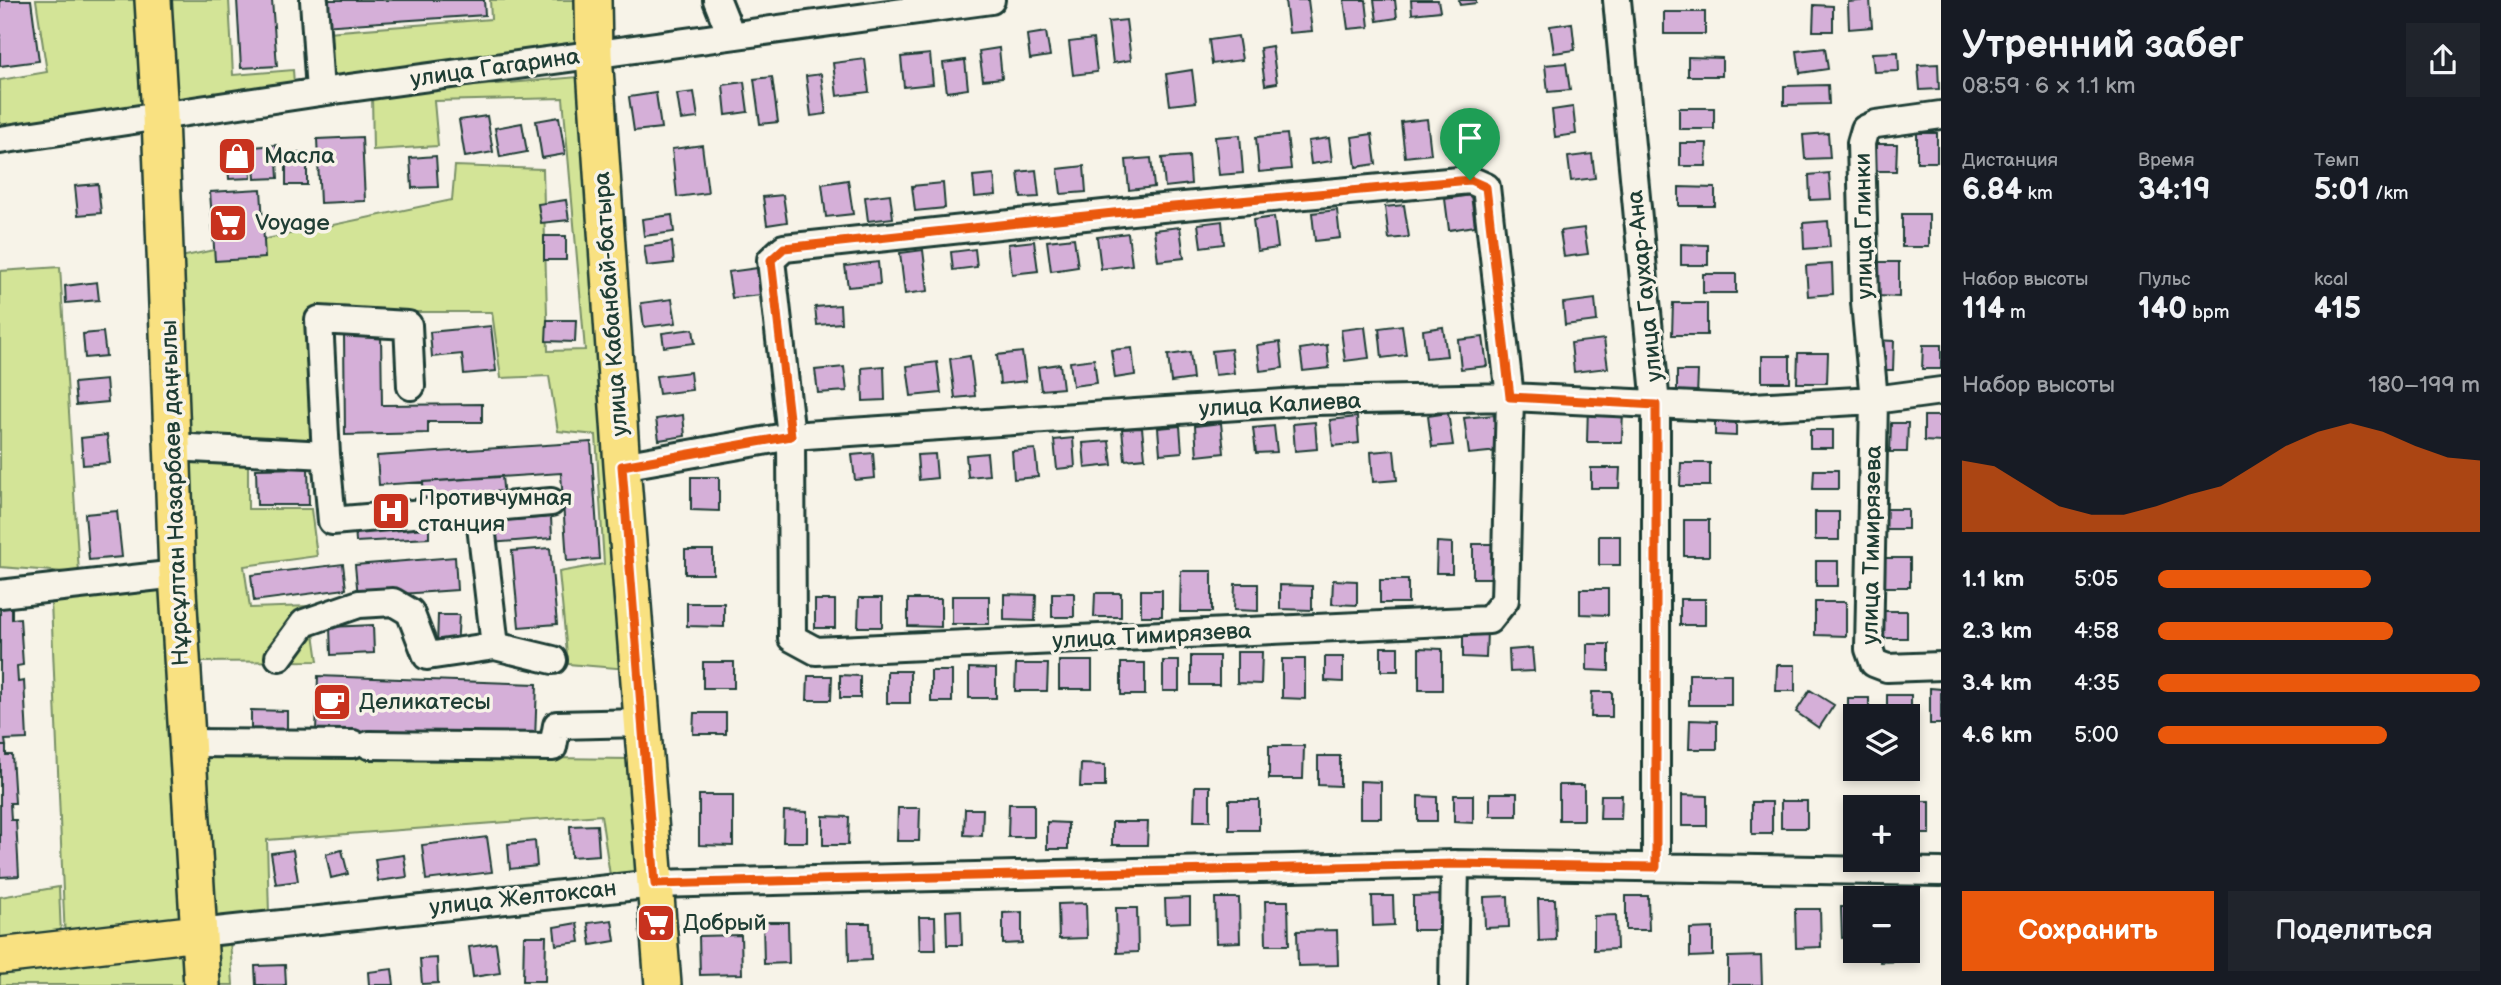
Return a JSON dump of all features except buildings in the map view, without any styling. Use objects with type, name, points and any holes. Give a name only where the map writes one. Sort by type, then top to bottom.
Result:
[{"type":"main road","name":"Нұрсұлтан Назарбаев даңғылы","points":[[153,0],[160,116],[177,574],[202,985]]},
{"type":"main road","name":"улица Кабанбай-батыра","points":[[593,0],[594,54],[622,466],[663,985]]},
{"type":"main road","points":[[0,956],[198,933]]},
{"type":"street","points":[[314,0],[320,92]]},
{"type":"street","points":[[717,0],[731,35]]},
{"type":"street","name":"улица Гагарина","points":[[0,140],[320,92],[992,0]]},
{"type":"street","name":"улица Гаухар-Ана","points":[[1617,0],[1656,405],[1656,867]]},
{"type":"street","name":"улица Глинки","points":[[1874,400],[1865,302],[1861,143],[1865,130],[1876,124],[1941,115]]},
{"type":"street","points":[[791,436],[771,260],[784,248],[1151,209],[1470,180],[1486,187],[1510,397]]},
{"type":"street","points":[[411,386],[408,325],[319,320],[332,521],[551,502]]},
{"type":"street","name":"улица Калиева","points":[[622,466],[791,436],[1313,401],[1510,397],[1736,408],[1874,400],[1941,391]]},
{"type":"street","name":"улица Тимирязева","points":[[791,436],[792,638],[816,651],[1489,620],[1506,600],[1510,397]]},
{"type":"street","name":"улица Тимирязева","points":[[1874,400],[1869,649],[1874,663],[1887,668],[1941,666]]},
{"type":"street","points":[[172,447],[326,455]]},
{"type":"street","points":[[479,509],[495,646]]},
{"type":"street","points":[[0,594],[177,574]]},
{"type":"street","points":[[279,657],[304,623],[359,604],[393,602],[410,612],[427,656],[495,646],[553,660]]},
{"type":"street","points":[[187,743],[553,747],[557,725],[642,723]]},
{"type":"street","points":[[1453,985],[1455,864]]},
{"type":"street","name":"улица Желтоксан","points":[[198,933],[655,884],[1455,864],[1941,872]]},
{"type":"green space","points":[[36,0],[145,0],[150,112],[0,129],[0,80],[47,72]]},
{"type":"green space","points":[[160,0],[229,0],[233,75],[293,70],[295,97],[167,115]]},
{"type":"green space","points":[[490,0],[586,0],[588,49],[308,89],[302,34],[491,19]]},
{"type":"green space","points":[[578,77],[628,669],[568,664],[559,572],[604,564],[596,435],[558,431],[549,376],[501,378],[492,312],[313,312],[318,446],[178,438],[171,259],[452,200],[455,166],[543,169],[548,351],[585,350],[563,98],[434,101],[438,146],[373,150],[372,95]]},
{"type":"green space","points":[[60,267],[79,573],[0,567],[0,271]]},
{"type":"green space","points":[[180,459],[248,459],[248,509],[311,509],[317,556],[244,566],[250,608],[310,606],[318,661],[190,662]]},
{"type":"green space","points":[[168,583],[184,929],[65,940],[51,601]]},
{"type":"green space","points":[[199,754],[633,759],[646,876],[611,882],[601,815],[267,840],[269,915],[204,924]]},
{"type":"green space","points":[[59,887],[61,936],[0,947],[0,897]]},
{"type":"green space","points":[[230,940],[233,985],[208,985],[205,942]]},
{"type":"green space","points":[[187,949],[190,985],[0,985],[0,966]]},
{"type":"place","name":"Масла","points":[[237,156]]},
{"type":"place","name":"Voyage","points":[[228,223]]},
{"type":"place","name":"Противчумная станция","points":[[391,511]]},
{"type":"place","name":"Деликатесы","points":[[332,702]]},
{"type":"place","name":"Добрый","points":[[656,923]]},
{"type":"route","points":[[1470,180],[1486,187],[1510,397],[1656,405],[1656,867],[1455,864],[655,884],[622,466],[791,436],[771,260],[784,248],[1151,209],[1470,180]]}]
